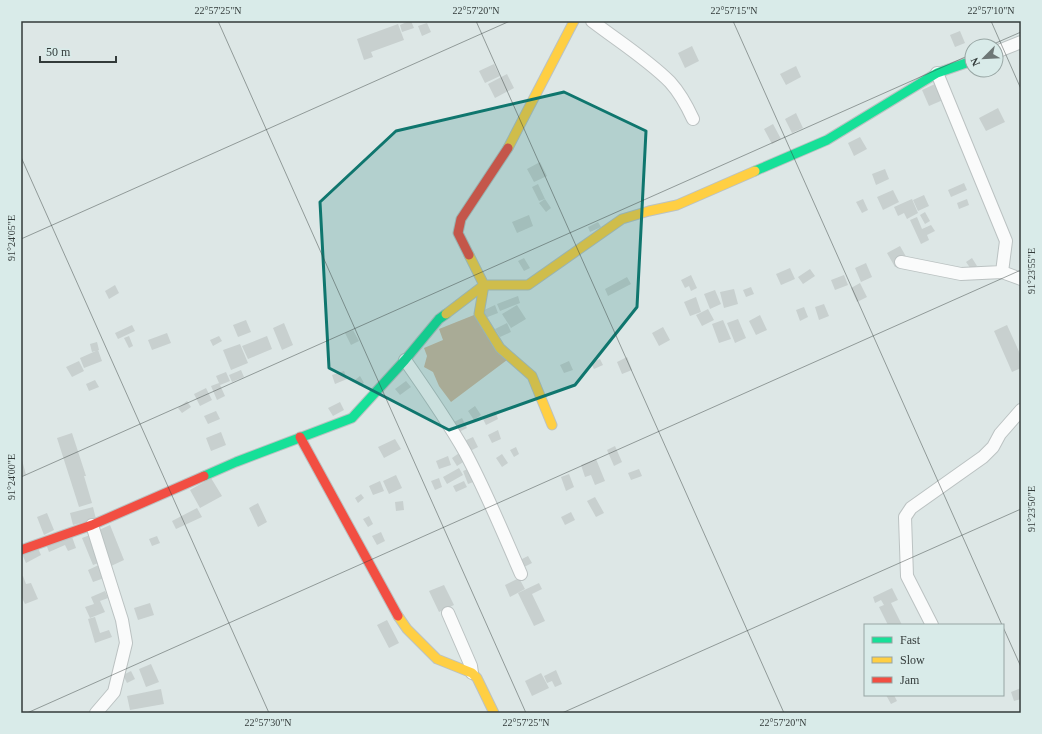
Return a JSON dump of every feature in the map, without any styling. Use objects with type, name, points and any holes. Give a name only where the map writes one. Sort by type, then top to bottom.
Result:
[{"type":"street","points":[[552,425],[532,376],[500,348],[479,314],[484,285],[458,233],[461,219],[510,144],[574,21]]},
{"type":"street","points":[[592,21],[650,65],[670,83],[683,99],[694,119]]},
{"type":"street","points":[[1004,49],[1021,42]]},
{"type":"street","points":[[21,550],[92,525],[236,462],[300,436],[352,418],[406,360],[439,319],[484,285],[528,286],[622,219],[676,205],[827,140],[938,74],[964,64]]},
{"type":"street","points":[[938,74],[1006,241],[1002,272]]},
{"type":"street","points":[[901,262],[961,274],[1002,272],[1021,279]]},
{"type":"street","points":[[406,360],[442,412],[465,453],[488,498],[521,574]]},
{"type":"street","points":[[931,624],[907,576],[905,516],[911,508],[983,457],[993,447],[1000,434],[1021,410]]},
{"type":"street","points":[[300,436],[393,609],[407,629],[437,659],[472,673],[477,678],[494,713]]},
{"type":"street","points":[[92,525],[122,620],[126,643],[114,692],[96,713]]},
{"type":"street","points":[[448,613],[471,666],[472,673]]},
{"type":"highlighted area","points":[[564,92],[646,131],[637,307],[575,385],[449,430],[329,368],[320,202],[396,131]]},
{"type":"shaded area","points":[[474,315],[507,360],[451,402],[439,386],[433,372],[424,367],[427,356],[424,348],[443,340],[439,329]]},
{"type":"building","points":[[411,21],[414,28],[402,32],[400,25]]},
{"type":"building","points":[[427,23],[431,32],[422,36],[418,26]]},
{"type":"building","points":[[398,24],[404,40],[371,52],[373,57],[364,60],[357,39]]},
{"type":"building","points":[[960,31],[964,43],[955,47],[950,35]]},
{"type":"building","points":[[692,46],[699,61],[685,68],[678,53]]},
{"type":"building","points":[[494,64],[500,76],[485,83],[479,71]]},
{"type":"building","points":[[796,66],[801,77],[786,85],[780,74]]},
{"type":"building","points":[[507,74],[514,88],[495,98],[488,84]]},
{"type":"building","points":[[935,84],[943,100],[929,106],[922,90]]},
{"type":"building","points":[[998,108],[1005,122],[986,131],[979,118]]},
{"type":"building","points":[[796,113],[803,128],[792,133],[785,119]]},
{"type":"building","points":[[773,124],[781,139],[772,144],[764,129]]},
{"type":"building","points":[[860,137],[867,149],[854,156],[848,143]]},
{"type":"building","points":[[540,162],[547,176],[534,182],[527,169]]},
{"type":"building","points":[[885,169],[889,179],[876,185],[872,174]]},
{"type":"building","points":[[964,183],[967,190],[951,197],[948,190]]},
{"type":"building","points":[[538,184],[545,199],[539,201],[532,187]]},
{"type":"building","points":[[893,190],[899,202],[883,210],[877,197]]},
{"type":"building","points":[[924,195],[929,206],[918,211],[913,200]]},
{"type":"building","points":[[545,199],[551,208],[546,212],[539,203]]},
{"type":"building","points":[[863,199],[868,210],[862,213],[856,202]]},
{"type":"building","points":[[912,199],[918,213],[907,219],[904,213],[898,216],[894,207]]},
{"type":"building","points":[[967,199],[969,205],[959,209],[957,203]]},
{"type":"building","points":[[925,212],[930,221],[925,224],[920,215]]},
{"type":"building","points":[[529,215],[533,226],[517,233],[512,222]]},
{"type":"building","points":[[917,217],[922,229],[931,225],[935,231],[927,235],[929,240],[921,244],[910,220]]},
{"type":"building","points":[[598,222],[601,227],[590,232],[588,227]]},
{"type":"building","points":[[900,246],[908,260],[895,267],[887,253]]},
{"type":"building","points":[[524,258],[530,268],[524,271],[518,261]]},
{"type":"building","points":[[972,258],[977,266],[971,269],[966,262]]},
{"type":"building","points":[[866,263],[872,277],[861,282],[855,268]]},
{"type":"building","points":[[790,268],[795,279],[781,285],[776,274]]},
{"type":"building","points":[[810,269],[815,276],[803,284],[798,277]]},
{"type":"building","points":[[691,275],[697,288],[691,291],[689,286],[685,288],[681,280]]},
{"type":"building","points":[[844,275],[848,285],[835,290],[831,280]]},
{"type":"building","points":[[627,277],[631,284],[608,296],[605,289]]},
{"type":"building","points":[[860,283],[867,297],[857,302],[851,288]]},
{"type":"building","points":[[115,285],[119,293],[109,299],[105,291]]},
{"type":"building","points":[[751,287],[754,294],[746,297],[743,290]]},
{"type":"building","points":[[734,289],[738,304],[724,308],[720,292]]},
{"type":"building","points":[[715,290],[721,304],[710,309],[704,294]]},
{"type":"building","points":[[518,296],[520,303],[500,311],[497,304]]},
{"type":"building","points":[[696,297],[701,312],[690,316],[684,302]]},
{"type":"building","points":[[824,304],[829,316],[819,320],[815,307]]},
{"type":"building","points":[[495,305],[498,313],[485,318],[482,311]]},
{"type":"building","points":[[517,305],[526,319],[511,328],[502,314]]},
{"type":"building","points":[[804,307],[808,317],[800,321],[796,310]]},
{"type":"building","points":[[708,309],[714,320],[702,326],[696,315]]},
{"type":"building","points":[[760,315],[767,330],[756,335],[749,321]]},
{"type":"building","points":[[738,319],[746,338],[735,343],[727,323]]},
{"type":"building","points":[[246,320],[251,332],[238,337],[233,325]]},
{"type":"building","points":[[723,320],[731,339],[719,343],[712,324]]},
{"type":"building","points":[[284,323],[293,345],[282,350],[273,328]]},
{"type":"building","points":[[507,323],[511,332],[500,337],[495,329]]},
{"type":"building","points":[[132,325],[135,331],[118,339],[115,333]]},
{"type":"building","points":[[1007,325],[1021,356],[1021,368],[1012,372],[994,331]]},
{"type":"building","points":[[663,327],[670,340],[659,346],[652,333]]},
{"type":"building","points":[[353,330],[359,341],[351,345],[345,333]]},
{"type":"building","points":[[167,333],[171,343],[152,350],[148,340]]},
{"type":"building","points":[[129,336],[133,346],[129,348],[124,338]]},
{"type":"building","points":[[219,336],[222,341],[213,346],[210,340]]},
{"type":"building","points":[[267,336],[272,349],[248,359],[242,346]]},
{"type":"building","points":[[97,342],[99,350],[92,352],[90,344]]},
{"type":"building","points":[[240,344],[248,363],[231,370],[223,350]]},
{"type":"building","points":[[98,350],[102,361],[84,368],[80,358]]},
{"type":"building","points":[[627,357],[632,370],[622,374],[617,362]]},
{"type":"building","points":[[600,359],[603,365],[594,369],[591,363]]},
{"type":"building","points":[[79,361],[84,371],[72,377],[66,367]]},
{"type":"building","points":[[569,361],[573,370],[564,373],[560,365]]},
{"type":"building","points":[[241,370],[244,377],[232,382],[229,375]]},
{"type":"building","points":[[344,371],[347,379],[335,384],[332,375]]},
{"type":"building","points":[[226,372],[230,381],[220,385],[225,396],[217,400],[211,386],[219,383],[216,376]]},
{"type":"building","points":[[360,376],[364,383],[359,386],[355,380]]},
{"type":"building","points":[[95,380],[99,387],[89,391],[86,384]]},
{"type":"building","points":[[406,381],[411,387],[400,395],[395,389]]},
{"type":"building","points":[[206,388],[212,400],[200,406],[194,394]]},
{"type":"building","points":[[187,401],[191,407],[182,413],[178,408]]},
{"type":"building","points":[[340,402],[344,410],[333,416],[328,408]]},
{"type":"building","points":[[475,406],[481,415],[474,420],[468,411]]},
{"type":"building","points":[[216,411],[220,419],[208,424],[204,416]]},
{"type":"building","points":[[495,411],[498,419],[486,425],[482,417]]},
{"type":"building","points":[[462,418],[467,428],[459,432],[454,422]]},
{"type":"building","points":[[498,430],[501,439],[492,443],[488,435]]},
{"type":"building","points":[[221,432],[226,445],[211,451],[206,438]]},
{"type":"building","points":[[72,433],[86,476],[84,476],[92,503],[79,507],[57,438]]},
{"type":"building","points":[[473,437],[478,447],[468,452],[471,457],[457,466],[452,458],[465,449],[462,442]]},
{"type":"building","points":[[395,439],[401,449],[384,458],[378,447]]},
{"type":"building","points":[[615,446],[622,462],[614,466],[607,450]]},
{"type":"building","points":[[516,447],[519,454],[514,457],[510,450]]},
{"type":"building","points":[[502,454],[508,463],[502,467],[496,458]]},
{"type":"building","points":[[21,456],[26,475],[21,476]]},
{"type":"building","points":[[448,456],[451,465],[439,469],[436,461]]},
{"type":"building","points":[[596,459],[605,481],[595,485],[591,475],[585,477],[581,465]]},
{"type":"building","points":[[459,468],[463,475],[447,484],[443,477]]},
{"type":"building","points":[[470,468],[476,481],[468,484],[463,471]]},
{"type":"building","points":[[639,469],[642,476],[631,480],[628,473]]},
{"type":"building","points":[[569,474],[574,487],[566,491],[561,477]]},
{"type":"building","points":[[396,475],[402,488],[389,494],[383,481]]},
{"type":"building","points":[[211,478],[222,496],[200,508],[190,490]]},
{"type":"building","points":[[439,478],[442,487],[435,490],[431,481]]},
{"type":"building","points":[[380,481],[384,491],[373,495],[369,486]]},
{"type":"building","points":[[464,481],[467,487],[456,492],[453,486]]},
{"type":"building","points":[[361,494],[364,498],[358,503],[355,498]]},
{"type":"building","points":[[595,497],[604,513],[596,517],[587,501]]},
{"type":"building","points":[[403,501],[404,510],[396,511],[395,502]]},
{"type":"building","points":[[258,503],[267,522],[258,527],[249,508]]},
{"type":"building","points":[[93,507],[96,519],[73,525],[70,513]]},
{"type":"building","points":[[197,508],[202,517],[176,529],[172,521]]},
{"type":"building","points":[[571,512],[575,520],[565,525],[561,517]]},
{"type":"building","points":[[47,513],[54,530],[44,535],[37,517]]},
{"type":"building","points":[[369,516],[373,524],[368,527],[363,519]]},
{"type":"building","points":[[110,525],[124,560],[111,566],[97,531]]},
{"type":"building","points":[[381,532],[385,541],[377,545],[372,536]]},
{"type":"building","points":[[71,534],[76,548],[68,551],[65,545],[49,552],[46,544]]},
{"type":"building","points":[[90,535],[101,562],[93,565],[82,538]]},
{"type":"building","points":[[157,536],[160,543],[152,546],[149,539]]},
{"type":"building","points":[[37,546],[41,555],[26,563],[22,554]]},
{"type":"building","points":[[528,556],[532,563],[522,568],[518,561]]},
{"type":"building","points":[[101,564],[107,577],[93,582],[88,570]]},
{"type":"building","points":[[23,576],[26,584],[31,583],[38,599],[25,604],[21,596],[21,577]]},
{"type":"building","points":[[519,578],[525,589],[510,597],[505,585]]},
{"type":"building","points":[[539,583],[542,589],[532,594],[545,621],[534,626],[518,593]]},
{"type":"building","points":[[444,585],[454,605],[439,612],[429,591]]},
{"type":"building","points":[[892,588],[898,600],[891,603],[902,624],[888,624],[879,607],[884,605],[881,600],[875,603],[873,597]]},
{"type":"building","points":[[105,591],[108,598],[100,601],[105,612],[90,618],[85,607],[94,604],[91,597]]},
{"type":"building","points":[[150,603],[154,615],[138,620],[134,608]]},
{"type":"building","points":[[95,617],[100,633],[109,630],[112,637],[95,643],[88,619]]},
{"type":"building","points":[[387,620],[399,643],[389,648],[377,625]]},
{"type":"building","points":[[151,664],[159,682],[146,687],[139,669]]},
{"type":"building","points":[[556,670],[562,684],[555,687],[552,681],[547,683],[544,676]]},
{"type":"building","points":[[131,671],[135,679],[127,683],[123,675]]},
{"type":"building","points":[[541,673],[549,688],[532,696],[525,681]]},
{"type":"building","points":[[1021,688],[1021,699],[1014,701],[1011,692]]},
{"type":"building","points":[[161,689],[164,704],[130,710],[127,696]]},
{"type":"building","points":[[887,696],[894,696],[897,701],[891,704]]},
{"type":"traffic: fast","points":[[755,171],[827,140],[937,73],[964,64]]},
{"type":"traffic: fast","points":[[204,476],[236,462],[352,418],[405,360],[439,319],[446,314]]},
{"type":"traffic: slow","points":[[508,148],[574,21]]},
{"type":"traffic: slow","points":[[446,314],[484,285],[528,285],[622,219],[677,205],[755,171]]},
{"type":"traffic: slow","points":[[469,255],[484,285],[479,314],[500,348],[532,376],[552,425]]},
{"type":"traffic: slow","points":[[398,616],[407,629],[437,659],[472,673],[477,678],[494,713]]},
{"type":"traffic: jam","points":[[469,255],[458,233],[461,219],[508,148]]},
{"type":"traffic: jam","points":[[300,437],[398,616]]},
{"type":"traffic: jam","points":[[21,550],[92,525],[204,476]]}]
